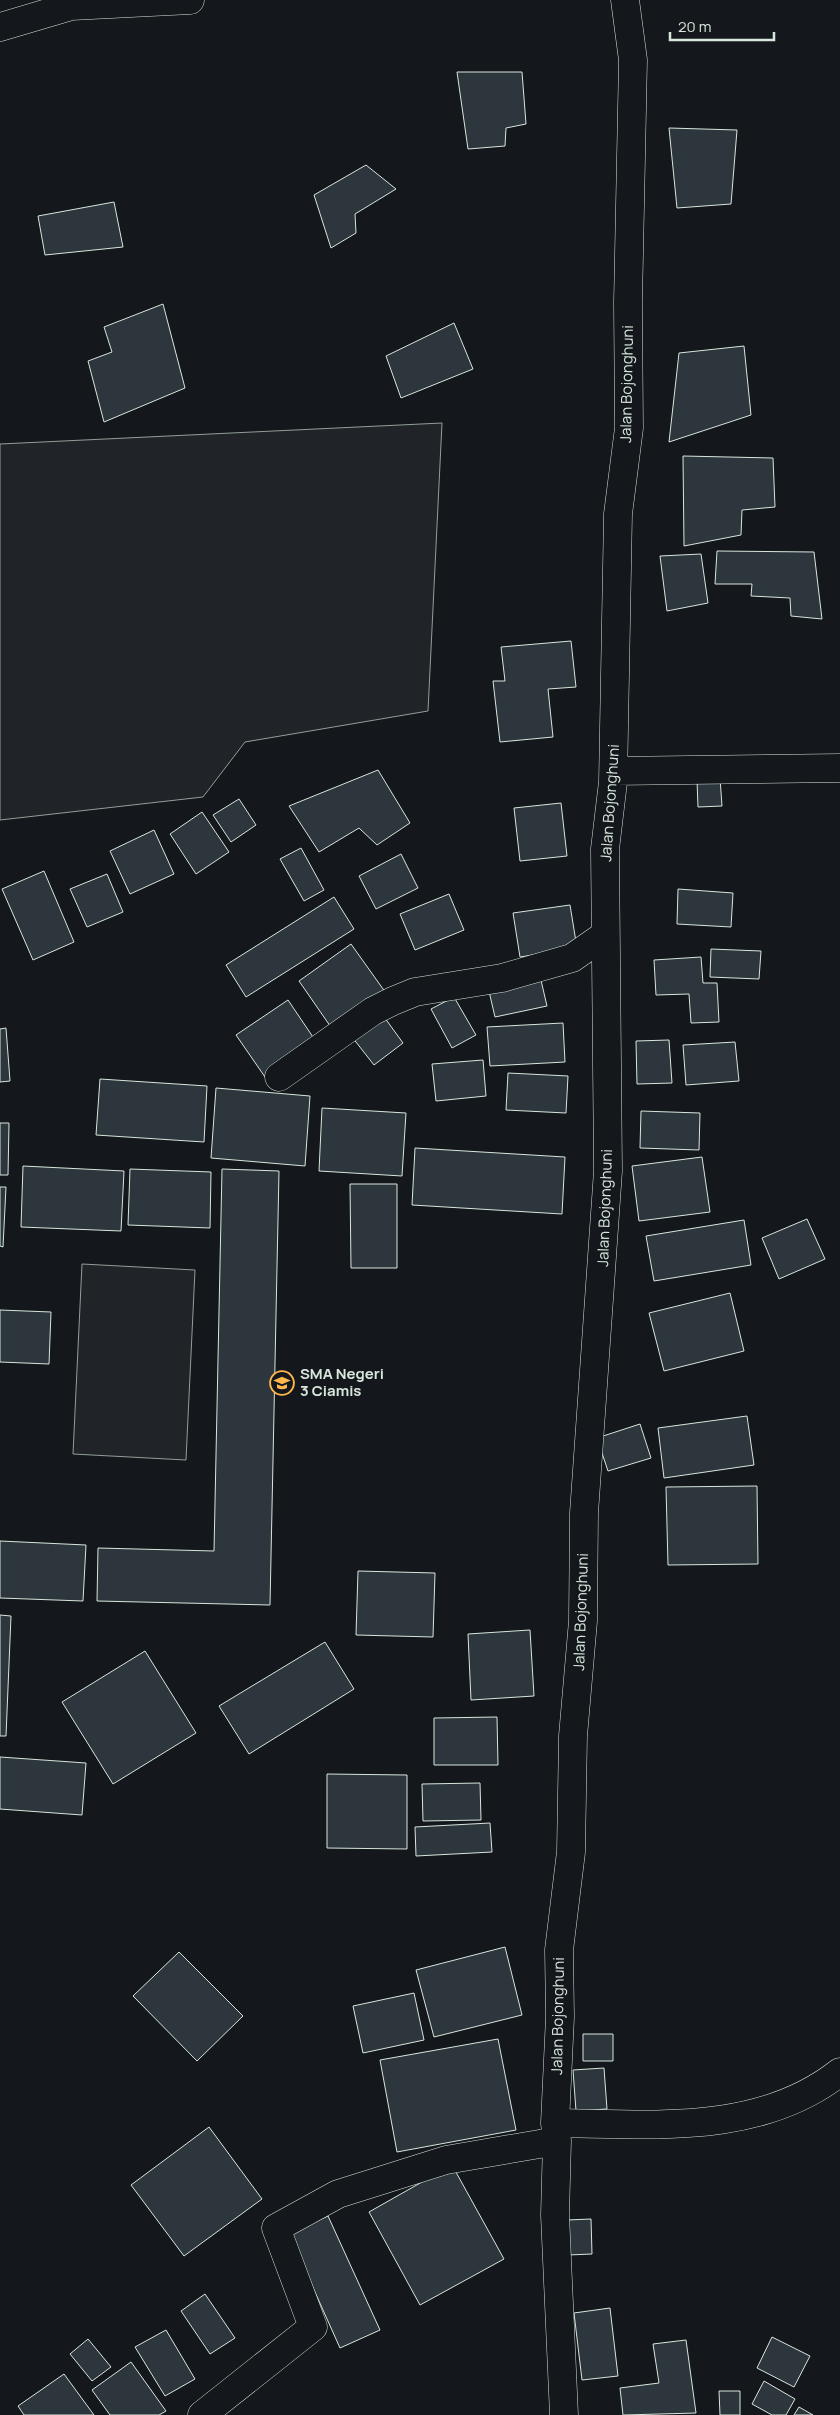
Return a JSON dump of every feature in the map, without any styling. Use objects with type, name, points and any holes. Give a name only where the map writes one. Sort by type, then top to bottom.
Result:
[{"type":"street","points":[[0,27],[71,6],[190,0]]},
{"type":"street","name":"Jalan Bojonghuni","points":[[564,2415],[555,2215],[560,2017],[559,1950],[571,1852],[573,1736],[583,1621],[584,1513],[608,1171],[604,849],[614,771],[614,672],[618,514],[630,428],[628,303],[633,60],[625,0]]},
{"type":"street","points":[[614,771],[840,768]]},
{"type":"street","points":[[280,1077],[373,1012],[393,1001],[415,992],[502,978],[572,958],[605,935]]},
{"type":"street","points":[[202,2415],[313,2327],[276,2228],[338,2194],[437,2162],[556,2132],[693,2125],[732,2119],[772,2109],[806,2093],[840,2072]]},
{"type":"shaded area","points":[[442,423],[428,711],[245,742],[203,797],[0,820],[0,444]]},
{"type":"shaded area","points":[[82,1264],[195,1270],[186,1460],[73,1454]]},
{"type":"building","points":[[457,72],[522,72],[526,124],[506,128],[505,146],[468,149]]},
{"type":"building","points":[[669,128],[737,130],[731,204],[677,208]]},
{"type":"building","points":[[366,165],[396,189],[355,214],[356,233],[331,248],[314,195]]},
{"type":"building","points":[[114,202],[123,247],[45,255],[38,216]]},
{"type":"building","points":[[163,304],[185,388],[104,422],[88,361],[112,352],[104,327]]},
{"type":"building","points":[[454,323],[473,369],[401,398],[386,356]]},
{"type":"building","points":[[744,346],[751,415],[669,442],[679,353]]},
{"type":"building","points":[[683,456],[773,458],[775,507],[742,510],[741,535],[684,546]]},
{"type":"building","points":[[717,551],[814,552],[822,619],[791,616],[790,598],[751,596],[752,584],[715,584]]},
{"type":"building","points":[[701,554],[708,603],[667,611],[660,556]]},
{"type":"building","points":[[571,641],[576,687],[548,689],[553,737],[500,742],[493,681],[505,681],[501,647]]},
{"type":"building","points":[[378,770],[410,823],[377,845],[359,828],[319,852],[289,806]]},
{"type":"building","points":[[720,778],[722,806],[698,807],[697,780]]},
{"type":"building","points":[[239,799],[256,825],[231,842],[213,815]]},
{"type":"building","points":[[561,803],[567,856],[520,861],[514,808]]},
{"type":"building","points":[[202,812],[229,852],[196,874],[170,834]]},
{"type":"building","points":[[154,830],[174,874],[130,894],[110,851]]},
{"type":"building","points":[[301,848],[324,890],[304,901],[280,859]]},
{"type":"building","points":[[401,854],[418,888],[376,909],[359,876]]},
{"type":"building","points":[[44,871],[74,942],[33,960],[2,889]]},
{"type":"building","points":[[107,874],[123,912],[87,927],[70,889]]},
{"type":"building","points":[[678,889],[733,893],[731,927],[677,924]]},
{"type":"building","points":[[449,894],[464,930],[415,950],[400,914]]},
{"type":"building","points":[[334,897],[354,929],[246,997],[226,965]]},
{"type":"building","points":[[570,905],[577,948],[520,957],[513,913]]},
{"type":"building","points":[[351,944],[388,996],[335,1033],[299,981]]},
{"type":"building","points":[[711,949],[761,951],[759,979],[710,977]]},
{"type":"building","points":[[701,957],[703,983],[717,983],[719,1022],[691,1023],[689,994],[656,995],[654,960]]},
{"type":"building","points":[[540,976],[547,1006],[495,1017],[488,987]]},
{"type":"building","points":[[454,997],[476,1035],[452,1048],[431,1009]]},
{"type":"building","points":[[288,1000],[317,1043],[265,1077],[236,1035]]},
{"type":"building","points":[[382,1014],[403,1043],[374,1065],[352,1037]]},
{"type":"building","points":[[563,1023],[565,1062],[490,1066],[487,1027]]},
{"type":"building","points":[[6,1028],[10,1081],[0,1082],[0,1029]]},
{"type":"building","points":[[669,1040],[672,1083],[637,1084],[636,1041]]},
{"type":"building","points":[[735,1042],[739,1081],[686,1085],[683,1045]]},
{"type":"building","points":[[483,1060],[486,1096],[436,1101],[432,1064]]},
{"type":"building","points":[[508,1073],[568,1076],[566,1113],[506,1110]]},
{"type":"building","points":[[100,1079],[207,1086],[204,1142],[96,1135]]},
{"type":"building","points":[[216,1088],[310,1096],[305,1166],[211,1158]]},
{"type":"building","points":[[322,1108],[406,1113],[402,1176],[319,1171]]},
{"type":"building","points":[[641,1111],[700,1113],[699,1150],[640,1148]]},
{"type":"building","points":[[0,1123],[9,1123],[8,1175],[0,1175]]},
{"type":"building","points":[[415,1148],[565,1157],[562,1214],[412,1205]]},
{"type":"building","points":[[702,1157],[710,1212],[639,1221],[632,1166]]},
{"type":"building","points":[[23,1166],[124,1171],[121,1231],[21,1227]]},
{"type":"building","points":[[130,1169],[211,1172],[210,1228],[128,1225]]},
{"type":"building","points":[[222,1169],[279,1171],[270,1605],[97,1601],[98,1548],[214,1551]]},
{"type":"building","points":[[350,1184],[397,1184],[397,1268],[351,1268]]},
{"type":"building","points":[[0,1187],[6,1187],[3,1247],[0,1246]]},
{"type":"building","points":[[807,1219],[825,1259],[779,1279],[762,1238]]},
{"type":"building","points":[[744,1220],[751,1265],[654,1281],[646,1236]]},
{"type":"building","points":[[730,1293],[744,1351],[664,1371],[649,1313]]},
{"type":"building","points":[[0,1310],[51,1312],[49,1364],[0,1362]]},
{"type":"building","points":[[747,1416],[754,1465],[664,1478],[658,1428]]},
{"type":"building","points":[[640,1424],[651,1458],[608,1471],[597,1438]]},
{"type":"building","points":[[757,1486],[758,1564],[668,1565],[666,1487]]},
{"type":"building","points":[[0,1541],[86,1545],[83,1601],[0,1598]]},
{"type":"building","points":[[358,1571],[435,1573],[433,1637],[356,1635]]},
{"type":"building","points":[[0,1615],[11,1616],[6,1736],[0,1736]]},
{"type":"building","points":[[530,1630],[534,1696],[471,1700],[468,1634]]},
{"type":"building","points":[[325,1642],[354,1689],[249,1754],[219,1706]]},
{"type":"building","points":[[145,1651],[196,1733],[113,1784],[62,1702]]},
{"type":"building","points":[[497,1717],[498,1765],[434,1765],[434,1718]]},
{"type":"building","points":[[0,1757],[86,1763],[82,1815],[0,1809]]},
{"type":"building","points":[[327,1774],[407,1775],[407,1849],[327,1848]]},
{"type":"building","points":[[480,1783],[481,1820],[423,1821],[422,1784]]},
{"type":"building","points":[[490,1823],[492,1852],[416,1856],[415,1827]]},
{"type":"building","points":[[505,1947],[522,2015],[434,2037],[416,1970]]},
{"type":"building","points":[[179,1952],[243,2016],[197,2061],[133,1996]]},
{"type":"building","points":[[414,1993],[424,2040],[363,2053],[353,2006]]},
{"type":"building","points":[[583,2034],[613,2034],[613,2061],[583,2061]]},
{"type":"building","points":[[498,2039],[516,2130],[397,2152],[380,2060]]},
{"type":"building","points":[[604,2068],[607,2109],[576,2111],[573,2070]]},
{"type":"building","points":[[209,2127],[262,2199],[184,2256],[131,2185]]},
{"type":"building","points":[[452,2165],[504,2259],[420,2305],[369,2212]]},
{"type":"building","points":[[328,2216],[380,2330],[340,2348],[289,2234]]},
{"type":"building","points":[[591,2219],[592,2254],[568,2255],[567,2220]]},
{"type":"building","points":[[205,2294],[235,2338],[210,2354],[181,2311]]},
{"type":"building","points":[[610,2308],[618,2376],[582,2380],[574,2313]]},
{"type":"building","points":[[166,2330],[195,2379],[165,2396],[135,2347]]},
{"type":"building","points":[[772,2337],[810,2356],[794,2387],[757,2368]]},
{"type":"building","points":[[88,2339],[111,2367],[92,2381],[70,2354]]},
{"type":"building","points":[[686,2340],[696,2413],[623,2415],[620,2388],[659,2383],[653,2344]]},
{"type":"building","points":[[131,2362],[166,2411],[159,2415],[110,2415],[92,2390]]},
{"type":"building","points":[[64,2374],[94,2415],[24,2415],[18,2406]]},
{"type":"building","points":[[764,2381],[795,2399],[786,2415],[772,2415],[752,2404]]},
{"type":"building","points":[[719,2391],[740,2391],[740,2415],[720,2415]]},
{"type":"building","points":[[799,2407],[813,2415],[794,2415]]},
{"type":"place","name":"SMA Negeri 3 Ciamis","points":[[282,1383]]}]
